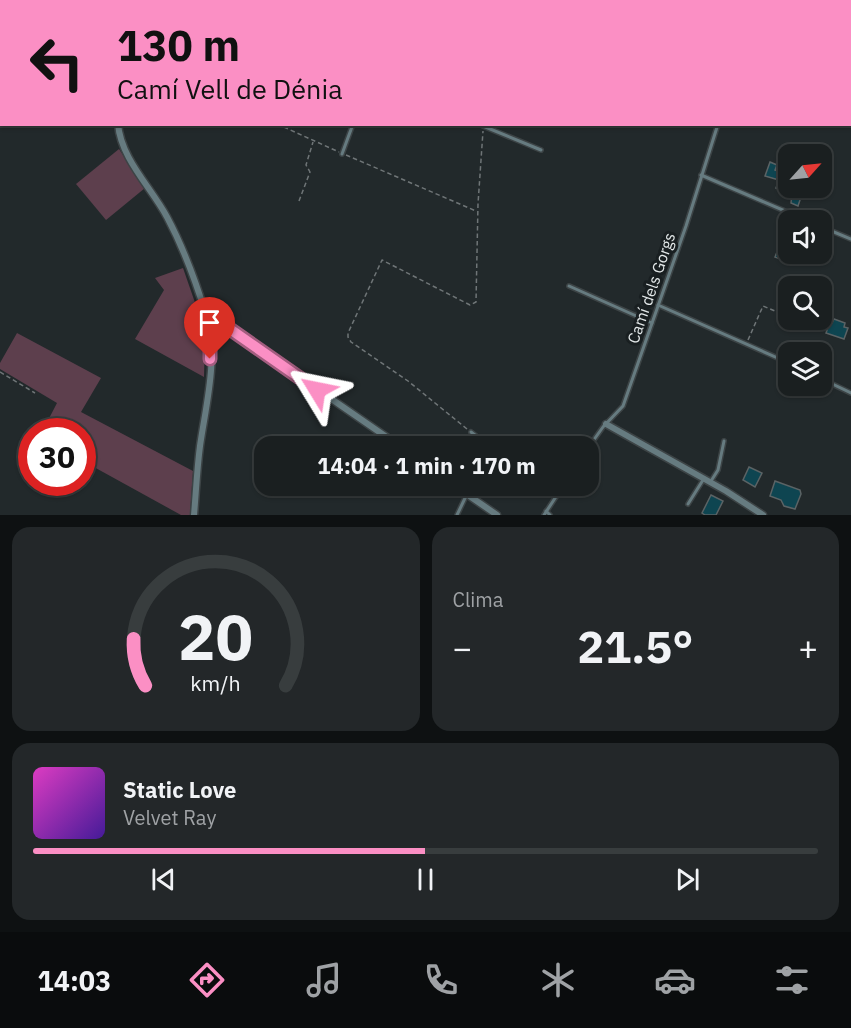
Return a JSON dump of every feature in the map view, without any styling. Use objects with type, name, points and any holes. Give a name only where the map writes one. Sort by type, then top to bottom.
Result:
[{"type":"street","points":[[118,126],[126,152],[168,219],[188,264],[207,317],[210,338],[210,381],[200,448],[194,515]]},
{"type":"street","points":[[207,317],[220,322],[384,436]]},
{"type":"street","points":[[606,424],[763,515]]},
{"type":"street","points":[[470,496],[497,515]]},
{"type":"lane","points":[[342,154],[352,126]]},
{"type":"lane","points":[[483,126],[541,150]]},
{"type":"lane","name":"Camí dels Gorgs","points":[[597,436],[622,406],[717,126]]},
{"type":"lane","points":[[701,175],[783,210]]},
{"type":"lane","points":[[832,231],[851,239]]},
{"type":"lane","points":[[569,285],[652,323]]},
{"type":"lane","points":[[658,305],[778,358]]},
{"type":"lane","points":[[832,384],[851,393]]},
{"type":"lane","points":[[471,432],[476,436]]},
{"type":"lane","points":[[688,504],[718,470],[724,441]]},
{"type":"lane","points":[[457,515],[466,496]]},
{"type":"lane","points":[[550,515],[545,513],[556,496]]},
{"type":"path","points":[[281,126],[477,211]]},
{"type":"path","points":[[289,130],[290,126]]},
{"type":"path","points":[[469,436],[471,432],[408,381],[351,342],[348,337],[382,260],[470,305],[474,304],[477,299],[477,211],[483,126]]},
{"type":"path","points":[[299,201],[310,172],[306,165],[313,141]]},
{"type":"path","points":[[747,343],[762,306],[778,312]]},
{"type":"path","points":[[0,372],[35,393]]},
{"type":"shaded area","points":[[119,149],[145,188],[106,220],[76,184]]},
{"type":"shaded area","points":[[183,268],[205,337],[204,377],[135,339],[164,290],[155,278]]},
{"type":"shaded area","points":[[17,333],[101,378],[81,412],[92,418],[49,418],[57,403],[0,369],[0,363]]},
{"type":"shaded area","points":[[96,420],[193,471],[190,515],[181,515],[96,468]]},
{"type":"building","points":[[770,162],[777,165],[775,170],[778,171],[778,180],[765,176]]},
{"type":"building","points":[[792,198],[801,198],[798,206],[791,203]]},
{"type":"building","points":[[834,319],[845,323],[844,327],[848,328],[844,339],[826,333],[827,330],[832,330]]},
{"type":"building","points":[[749,467],[762,473],[755,487],[743,480]]},
{"type":"building","points":[[775,481],[800,490],[801,494],[795,509],[784,506],[781,500],[770,496]]},
{"type":"building","points":[[711,495],[723,501],[716,515],[705,515],[702,513]]},
{"type":"slow traffic","points":[[208,328],[207,317],[228,328]]},
{"type":"route","points":[[210,359],[207,317],[220,322],[317,390]]}]
